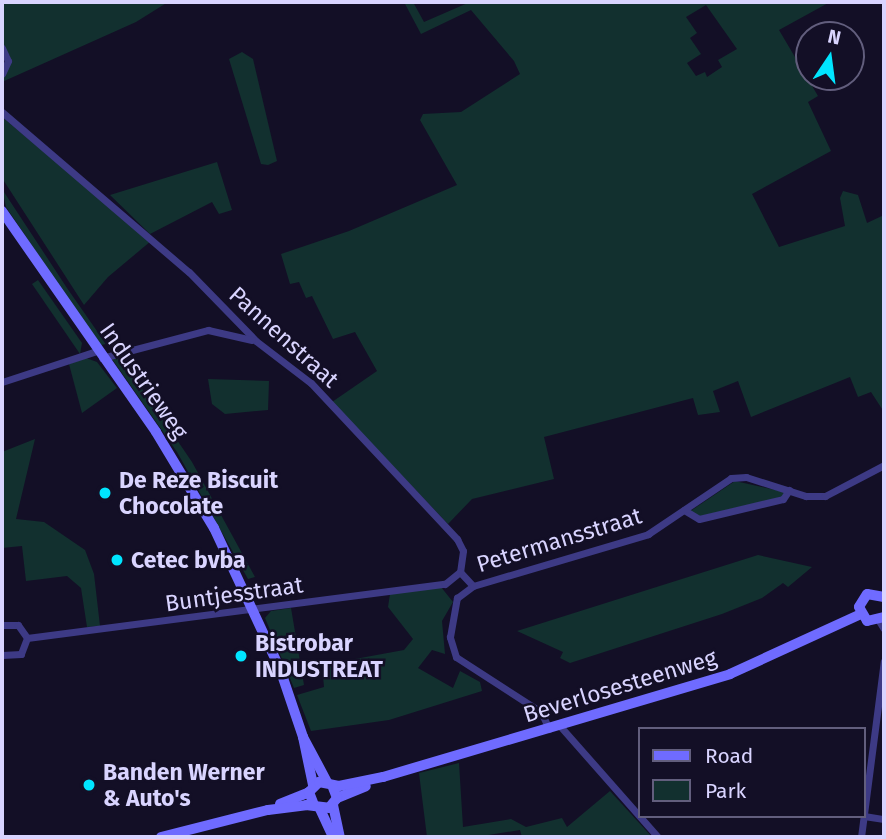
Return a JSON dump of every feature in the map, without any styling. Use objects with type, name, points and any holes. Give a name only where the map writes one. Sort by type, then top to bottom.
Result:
[{"type":"street","points":[[2,48],[8,61],[2,74]]},
{"type":"street","name":"Pannenstraat","points":[[2,113],[189,272],[256,341],[293,365],[457,539],[463,551],[460,572]]},
{"type":"street","name":"Industrieweg","points":[[2,211],[187,481],[255,611],[303,737],[329,783],[340,837]]},
{"type":"street","points":[[2,382],[100,354],[208,330],[256,341]]},
{"type":"street","name":"Petermansstraat","points":[[638,816],[541,712],[456,657],[450,637],[457,598],[473,586],[648,534],[732,478],[752,479],[789,490],[825,496],[884,465]]},
{"type":"street","points":[[684,510],[699,519],[783,499],[789,490]]},
{"type":"street","points":[[457,598],[445,584],[460,572],[473,586]]},
{"type":"street","name":"Buntjesstraat","points":[[27,638],[255,611],[445,584]]},
{"type":"street","name":"Beverlosesteenweg","points":[[329,783],[383,777],[737,672],[860,614],[864,596],[883,592]]},
{"type":"street","points":[[860,614],[867,621],[883,622]]},
{"type":"street","points":[[2,625],[18,625],[27,638],[21,654],[2,656]]},
{"type":"street","points":[[865,808],[884,661]]},
{"type":"street","name":"Industrieweg","points":[[303,737],[311,789],[333,837]]},
{"type":"street","name":"Beverlosesteenweg","points":[[335,802],[383,777]]},
{"type":"street","points":[[268,810],[329,783]]},
{"type":"street","points":[[161,837],[268,810],[317,807],[335,802]]},
{"type":"street","points":[[865,816],[884,819]]},
{"type":"street","name":"Petermansstraat","points":[[640,818],[658,837]]},
{"type":"street","points":[[861,837],[864,818]]},
{"type":"green space","points":[[2,2],[168,2],[136,22],[2,82],[10,55],[2,58]]},
{"type":"green space","points":[[404,2],[413,2],[424,22],[470,2],[830,2],[779,30],[795,57],[795,91],[815,91],[818,96],[808,102],[831,151],[752,194],[779,247],[845,226],[840,198],[843,191],[858,195],[867,223],[884,215],[884,412],[871,392],[858,397],[850,377],[751,417],[738,381],[713,391],[720,412],[698,415],[693,398],[544,437],[554,479],[472,499],[448,524],[332,402],[377,371],[355,332],[333,339],[312,296],[306,298],[299,282],[290,284],[281,254],[349,231],[457,185],[420,120],[423,114],[461,112],[520,74],[514,61],[471,10],[421,34]],"holes":[[[706,5],[737,49],[718,60],[722,67],[707,77],[705,72],[696,76],[687,63],[701,54],[690,38],[697,33],[686,17]]]},
{"type":"green space","points":[[242,52],[253,59],[277,161],[268,165],[261,164],[229,59]]},
{"type":"green space","points":[[2,117],[151,241],[108,277],[84,305],[2,178]]},
{"type":"green space","points":[[217,162],[232,210],[219,214],[212,202],[150,234],[110,195]]},
{"type":"green space","points":[[2,189],[106,344],[101,345],[6,207]]},
{"type":"green space","points":[[38,280],[82,343],[80,354],[32,284]]},
{"type":"green space","points":[[119,355],[192,462],[255,577],[248,579],[177,452],[112,359]]},
{"type":"green space","points":[[86,358],[97,362],[117,388],[82,413],[69,364]]},
{"type":"green space","points":[[208,379],[269,381],[268,410],[225,414],[212,404]]},
{"type":"green space","points":[[35,439],[16,519],[44,522],[85,550],[94,574],[100,626],[87,627],[81,588],[67,576],[26,581],[22,546],[2,548],[2,452]]},
{"type":"green space","points":[[735,481],[785,492],[782,497],[697,517],[689,512]]},
{"type":"green space","points":[[758,555],[812,567],[788,587],[783,583],[762,598],[722,614],[570,663],[560,658],[563,652],[517,631]]},
{"type":"green space","points":[[441,587],[453,602],[442,621],[445,654],[432,650],[418,668],[453,688],[460,671],[480,682],[482,691],[389,720],[311,731],[297,695],[324,687],[322,665],[404,650],[413,639],[388,607],[390,594]]},
{"type":"green space","points":[[291,608],[304,685],[294,688],[265,618],[271,611]]},
{"type":"green space","points":[[459,763],[463,827],[511,819],[526,827],[562,818],[567,827],[610,791],[652,837],[522,837],[520,830],[476,837],[427,837],[419,773]]},
{"type":"place","name":"De Reze Biscuit Chocolate","points":[[105,493]]},
{"type":"place","name":"Cetec bvba","points":[[117,560]]},
{"type":"place","name":"Bistrobar INDUSTREAT","points":[[241,656]]},
{"type":"place","name":"Banden Werner & Auto's","points":[[89,785]]}]
